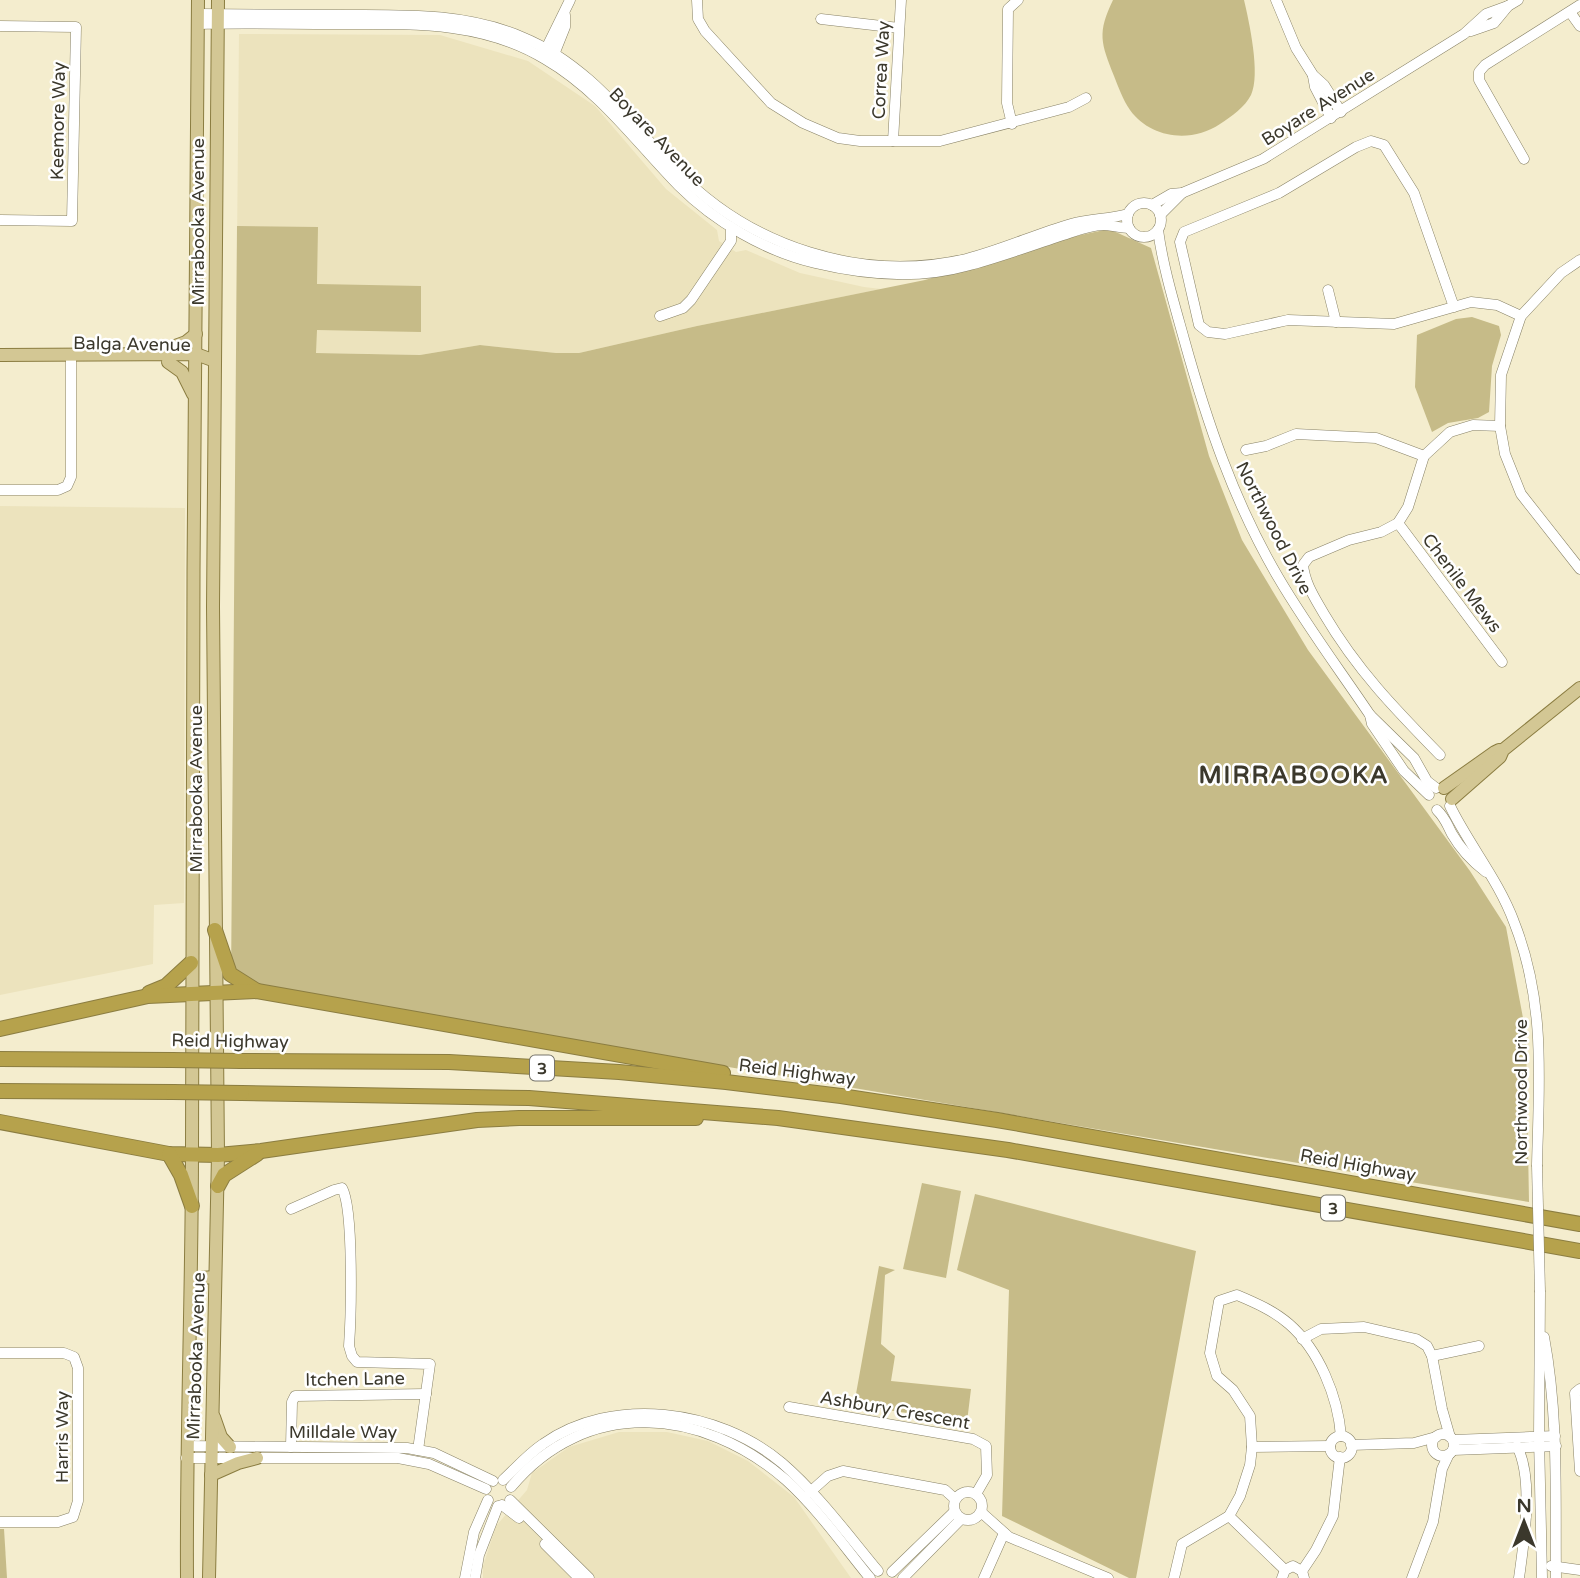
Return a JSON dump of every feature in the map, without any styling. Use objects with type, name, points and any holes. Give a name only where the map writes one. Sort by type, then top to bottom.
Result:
[{"type":"highway","points":[[215,930],[230,974],[257,991]]},
{"type":"highway","points":[[128,1000],[166,986],[191,963]]},
{"type":"highway","points":[[0,1029],[148,996],[257,991],[841,1096]]},
{"type":"highway","name":"Reid Highway","points":[[0,1059],[449,1062],[619,1072],[726,1082],[841,1096],[997,1121],[1580,1224]]},
{"type":"highway","name":"3","points":[[0,1091],[529,1098],[778,1118],[1007,1150],[1580,1251]]},
{"type":"highway","points":[[0,1122],[169,1154],[218,1155],[487,1120],[778,1118]]},
{"type":"highway","points":[[218,1186],[225,1175],[261,1151]]},
{"type":"highway","points":[[169,1154],[181,1175],[192,1206]]},
{"type":"main road","name":"Mirrabooka Avenue","points":[[187,1578],[192,1206],[191,963],[198,0]]},
{"type":"main road","name":"Mirrabooka Avenue","points":[[209,1578],[218,1186],[213,528],[218,0]]},
{"type":"main road","points":[[196,268],[203,244],[204,222],[209,216],[216,216]]},
{"type":"main road","points":[[150,354],[186,342],[196,334]]},
{"type":"main road","name":"Balga Avenue","points":[[0,361],[150,354],[215,361]]},
{"type":"main road","name":"Balga Avenue","points":[[0,355],[168,362],[196,358]]},
{"type":"main road","points":[[168,362],[182,372],[196,405]]},
{"type":"main road","points":[[195,528],[213,528]]},
{"type":"main road","points":[[1451,802],[1500,757],[1503,750],[1580,688]]},
{"type":"main road","points":[[1436,790],[1495,751],[1503,750]]},
{"type":"main road","points":[[189,1335],[197,1281],[204,1276],[215,1277]]},
{"type":"main road","points":[[212,1406],[221,1437],[230,1447]]},
{"type":"main road","points":[[211,1475],[257,1458]]},
{"type":"street","points":[[548,55],[557,24],[565,14],[570,0]]},
{"type":"street","points":[[697,0],[698,19],[705,31],[771,103],[803,123],[838,138],[940,141],[1069,107],[1086,97]]},
{"type":"street","name":"Correa Way","points":[[893,141],[901,0]]},
{"type":"street","points":[[1012,124],[1007,103],[1009,9],[1018,0]]},
{"type":"street","points":[[1276,0],[1296,48],[1341,112]]},
{"type":"street","name":"Boyare Avenue","points":[[1152,205],[1171,194],[1182,193],[1263,159],[1464,34],[1494,23],[1508,6],[1518,0]]},
{"type":"street","points":[[1524,159],[1479,80],[1479,72],[1485,65],[1580,5]]},
{"type":"street","points":[[1570,12],[1580,26]]},
{"type":"street","name":"Boyare Avenue","points":[[198,19],[447,17],[495,28],[548,55],[594,83],[687,181],[728,215],[778,242],[841,261],[878,265],[946,263],[979,255],[1068,225],[1128,214]]},
{"type":"street","points":[[821,19],[899,28]]},
{"type":"street","name":"Keemore Way","points":[[0,26],[76,27],[72,221],[0,220]]},
{"type":"street","name":"Boyare Avenue","points":[[548,55],[606,105],[680,187],[746,235],[771,248],[816,263],[863,273],[909,275],[963,267],[1102,225],[1129,228]]},
{"type":"street","points":[[1313,75],[1315,87],[1331,118]]},
{"type":"street","points":[[1454,307],[1414,193],[1384,145],[1371,141],[1356,147],[1279,193],[1184,232],[1180,243],[1199,325],[1208,332],[1225,334],[1288,320],[1394,324],[1454,307],[1471,302],[1497,305],[1521,316]]},
{"type":"street","name":"Boyare Avenue","points":[[1160,215],[1182,193]]},
{"type":"street","points":[[1139,204],[1152,205],[1160,215],[1158,230],[1145,237],[1136,235],[1129,228],[1128,214],[1139,204]]},
{"type":"street","points":[[660,316],[683,308],[691,300],[731,241],[732,227]]},
{"type":"street","name":"Northwood Drive","points":[[1158,230],[1162,258],[1202,404],[1236,495],[1284,586],[1323,650],[1370,715],[1414,758],[1427,781],[1436,790]]},
{"type":"street","points":[[731,241],[746,235]]},
{"type":"street","name":"Northwood Drive","points":[[1145,237],[1162,258]]},
{"type":"street","points":[[1580,260],[1561,273],[1521,316],[1501,375],[1500,426],[1505,454],[1521,494],[1580,569]]},
{"type":"street","points":[[1328,290],[1336,322]]},
{"type":"street","points":[[0,490],[58,490],[67,486],[71,477],[71,357]]},
{"type":"street","points":[[1440,755],[1381,695],[1344,647],[1305,577],[1303,565],[1309,557],[1349,540],[1381,532],[1398,523],[1408,507],[1424,456],[1450,432],[1473,425],[1500,426]]},
{"type":"street","points":[[1246,450],[1266,446],[1296,434],[1376,438],[1424,456]]},
{"type":"street","name":"Chenile Mews","points":[[1398,523],[1502,663]]},
{"type":"street","name":"Northwood Drive","points":[[1370,715],[1372,724],[1404,771],[1436,790]]},
{"type":"street","points":[[1436,790],[1450,792],[1451,802],[1444,810],[1437,810],[1429,803],[1436,790]]},
{"type":"street","name":"Northwood Drive","points":[[1451,802],[1484,862],[1486,872]]},
{"type":"street","name":"Northwood Drive","points":[[1437,810],[1446,819],[1451,833],[1486,872],[1502,896],[1528,964],[1536,1006],[1540,1048],[1537,1165],[1542,1573]]},
{"type":"street","points":[[291,1209],[342,1188],[346,1194],[349,1231],[349,1346],[357,1362],[430,1364],[418,1450]]},
{"type":"street","points":[[1174,1578],[1182,1544],[1229,1516],[1240,1496],[1250,1465],[1250,1416],[1233,1390],[1217,1377],[1210,1353],[1219,1301],[1237,1295],[1265,1307],[1291,1325],[1313,1353],[1333,1394],[1340,1417],[1341,1436]]},
{"type":"street","name":"Northwood Drive","points":[[1541,1323],[1549,1364],[1556,1441],[1558,1575]]},
{"type":"street","points":[[1301,1339],[1321,1329],[1364,1327],[1416,1339],[1427,1346],[1432,1356],[1442,1409],[1442,1469],[1433,1522],[1412,1578]]},
{"type":"street","points":[[1432,1356],[1479,1346]]},
{"type":"street","name":"Harris Way","points":[[0,1353],[64,1353],[74,1357],[78,1368],[78,1501],[73,1517],[58,1522],[0,1522]]},
{"type":"street","points":[[1580,1389],[1575,1393],[1580,1471]]},
{"type":"street","name":"Itchen Lane","points":[[291,1447],[292,1402],[295,1396],[426,1394]]},
{"type":"street","name":"Ashbury Crescent","points":[[789,1407],[973,1439],[986,1446],[987,1475],[976,1494]]},
{"type":"street","points":[[498,1484],[524,1460],[584,1423],[621,1415],[654,1414],[693,1425],[721,1438],[772,1469],[849,1543]]},
{"type":"street","points":[[693,1425],[708,1424],[753,1443],[781,1462],[810,1492],[873,1576],[895,1575],[957,1516]]},
{"type":"street","points":[[1341,1436],[1348,1438],[1351,1445],[1349,1454],[1340,1457],[1332,1454],[1330,1446],[1333,1438],[1341,1436]]},
{"type":"street","points":[[1444,1444],[1556,1441]]},
{"type":"street","points":[[1351,1445],[1414,1443],[1517,1446],[1539,1442]]},
{"type":"street","points":[[1252,1447],[1330,1446]]},
{"type":"street","points":[[1517,1446],[1524,1464],[1525,1528],[1519,1578]]},
{"type":"street","name":"Milldale Way","points":[[211,1452],[230,1447],[407,1448],[435,1453],[498,1484]]},
{"type":"street","name":"Milldale Way","points":[[187,1452],[257,1458],[398,1458],[498,1484]]},
{"type":"street","points":[[1229,1516],[1284,1574],[1293,1566],[1303,1574],[1333,1516],[1340,1457]]},
{"type":"street","points":[[810,1492],[828,1476],[843,1471],[945,1490],[955,1499],[957,1516],[903,1578]]},
{"type":"street","points":[[475,1578],[479,1555],[500,1503],[498,1484]]},
{"type":"street","points":[[498,1484],[500,1503],[589,1578]]},
{"type":"street","points":[[955,1499],[963,1492],[976,1494],[982,1502],[981,1512],[972,1520],[957,1516]]},
{"type":"street","points":[[465,1578],[474,1532],[500,1503]]},
{"type":"street","points":[[500,1503],[512,1511],[579,1578]]},
{"type":"street","points":[[981,1512],[1004,1533],[1108,1578]]},
{"type":"street","points":[[984,1578],[1004,1533]]},
{"type":"street","points":[[1542,1573],[1558,1575],[1580,1570]]},
{"type":"shaded area","points":[[1113,0],[1244,0],[1255,75],[1251,95],[1238,111],[1220,124],[1197,134],[1172,135],[1149,127],[1130,110],[1104,46],[1103,30]]},
{"type":"shaded area","points":[[239,34],[440,35],[528,61],[595,106],[666,189],[717,230],[719,241],[736,252],[746,250],[800,273],[881,289],[579,353],[480,345],[420,355],[236,351]]},
{"type":"shaded area","points":[[237,226],[318,227],[317,284],[421,286],[421,332],[317,330],[316,353],[420,355],[480,345],[579,353],[925,280],[1109,229],[1151,248],[1209,456],[1242,540],[1308,650],[1470,871],[1506,927],[1526,1034],[1529,1202],[231,983]]},
{"type":"shaded area","points":[[1472,317],[1499,326],[1501,335],[1492,366],[1489,412],[1478,418],[1448,423],[1432,432],[1415,387],[1417,335],[1456,319]]},
{"type":"shaded area","points":[[0,506],[185,508],[184,903],[154,905],[153,964],[0,995]]},
{"type":"shaded area","points":[[922,1183],[961,1191],[946,1278],[903,1269]]},
{"type":"shaded area","points":[[975,1194],[1196,1251],[1136,1578],[1129,1578],[1002,1516],[1009,1290],[957,1270]]},
{"type":"shaded area","points":[[879,1266],[895,1270],[885,1275],[881,1344],[895,1356],[891,1381],[971,1389],[967,1422],[854,1405]]},
{"type":"shaded area","points":[[619,1432],[667,1432],[708,1441],[748,1461],[794,1497],[851,1578],[483,1578],[483,1566],[496,1526],[527,1490],[532,1473],[569,1447]]},
{"type":"shaded area","points":[[0,1529],[4,1529],[7,1578],[0,1578]]},
{"type":"district","name":"MIRRABOOKA","points":[[1294,775]]}]
